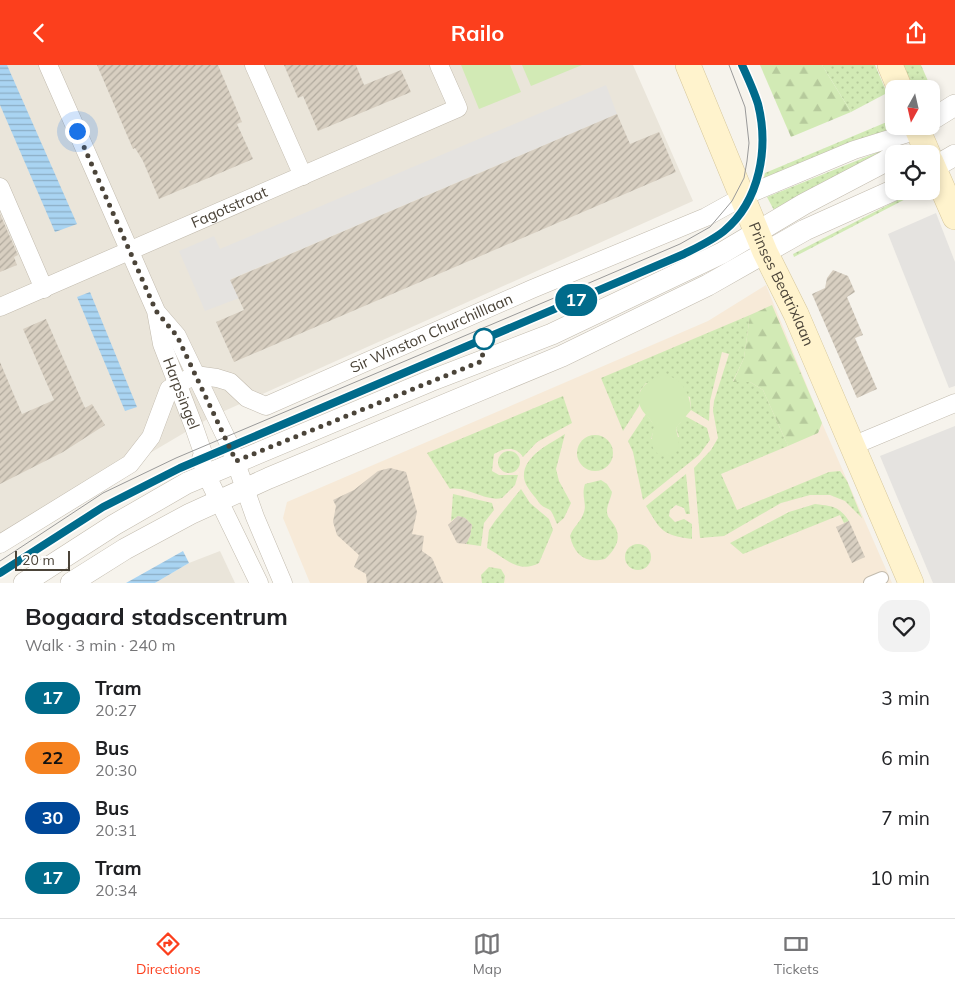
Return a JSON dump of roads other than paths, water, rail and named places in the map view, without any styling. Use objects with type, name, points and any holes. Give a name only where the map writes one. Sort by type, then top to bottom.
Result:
[{"type":"main road","name":"Prinses Beatrixlaan","points":[[688,65],[744,196],[761,241],[796,314],[911,583]]},
{"type":"main road","points":[[890,65],[896,80]]},
{"type":"main road","points":[[940,183],[955,217]]},
{"type":"street","name":"Harpsingel","points":[[48,65],[156,311],[162,344],[203,453],[201,459],[206,474],[259,583]]},
{"type":"street","points":[[254,65],[302,176]]},
{"type":"street","name":"Fagotstraat","points":[[0,307],[458,108],[440,65]]},
{"type":"street","name":"Sir Winston Churchilllaan","points":[[940,115],[955,105]]},
{"type":"street","name":"Sir Winston Churchilllaan","points":[[195,375],[230,382],[247,398],[266,406],[532,289],[706,217],[744,196],[854,150],[896,135]]},
{"type":"street","name":"Sir Winston Churchilllaan","points":[[904,145],[913,135]]},
{"type":"street","points":[[940,160],[955,155]]},
{"type":"street","name":"Sir Winston Churchilllaan","points":[[71,583],[125,549],[181,518],[245,489],[562,357],[708,285],[761,241],[885,160]]},
{"type":"street","points":[[0,187],[44,289]]},
{"type":"street","name":"Sir Winston Churchilllaan","points":[[24,583],[114,525],[206,474],[430,381],[552,334],[722,253],[805,230],[885,194]]},
{"type":"street","name":"Harpsingel","points":[[156,311],[177,336],[236,461],[245,489],[283,583]]},
{"type":"street","points":[[0,545],[130,464],[151,437],[162,403],[169,389],[195,375]]},
{"type":"street","points":[[852,446],[955,403]]},
{"type":"water","points":[[0,65],[7,65],[77,224],[55,232],[0,105]]},
{"type":"water","points":[[90,292],[137,407],[125,411],[77,297]]},
{"type":"water","points":[[183,551],[189,563],[155,583],[126,583]]},
{"type":"tram line","points":[[0,561],[103,493],[176,458],[680,244],[710,227],[732,201],[744,178],[747,161],[749,143],[745,107],[729,65]]},
{"type":"tram line","points":[[0,573],[103,507],[180,468],[685,254],[720,234],[736,219],[746,205],[759,173],[762,156],[761,121],[758,104],[742,65]]},
{"type":"tram line","name":"17","points":[[0,573],[103,507],[180,468],[684,254],[724,231],[747,205],[753,193],[761,155],[761,120],[758,103],[742,65]]}]
